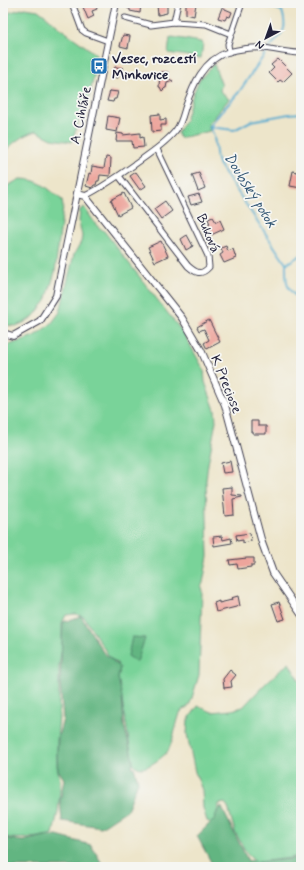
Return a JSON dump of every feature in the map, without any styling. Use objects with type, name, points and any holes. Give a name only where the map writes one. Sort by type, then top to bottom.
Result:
[{"type":"street","points":[[72,3],[82,30],[86,33],[108,41]]},
{"type":"street","name":"A. Cihláře","points":[[3,332],[13,336],[40,321],[56,296],[116,3]]},
{"type":"street","points":[[174,22],[178,3]]},
{"type":"street","points":[[229,52],[228,44],[242,3]]},
{"type":"street","points":[[124,18],[151,25],[174,22],[206,24],[231,34]]},
{"type":"street","points":[[76,194],[85,196],[96,191],[157,148],[177,130],[195,82],[204,69],[217,58],[229,52],[254,48],[301,53]]},
{"type":"street","name":"Buková","points":[[119,176],[188,266],[194,271],[200,273],[205,271],[209,267],[208,256],[157,148]]},
{"type":"street","name":"K Preciose","points":[[85,196],[182,318],[201,350],[225,405],[262,543],[273,573],[301,614]]},
{"type":"green space","points":[[25,8],[38,10],[96,54],[96,67],[87,106],[82,111],[72,142],[52,139],[36,131],[18,140],[3,153],[3,20],[4,14]]},
{"type":"green space","points":[[172,37],[201,42],[203,44],[201,58],[168,53],[170,38]]},
{"type":"green space","points":[[214,64],[222,86],[220,91],[229,99],[208,125],[210,131],[180,138],[177,133],[185,121],[199,80]]},
{"type":"green space","points":[[20,179],[27,179],[43,185],[62,200],[63,207],[55,272],[46,301],[33,317],[16,326],[3,325],[3,191],[7,186]]},
{"type":"green space","points":[[84,207],[97,226],[104,231],[184,334],[204,370],[205,382],[215,410],[216,421],[206,480],[208,556],[201,587],[199,675],[188,707],[183,709],[180,713],[168,752],[153,764],[142,768],[138,767],[133,764],[118,678],[120,668],[117,663],[110,658],[84,617],[76,614],[66,615],[62,623],[62,646],[59,667],[57,766],[60,780],[60,792],[53,834],[41,837],[9,838],[3,837],[3,344],[9,345],[34,336],[51,324],[60,312],[74,254],[81,242],[82,236],[79,222],[80,210]]},
{"type":"green space","points":[[81,616],[103,652],[120,667],[118,678],[122,697],[124,725],[133,761],[132,767],[134,767],[138,782],[127,810],[101,827],[62,821],[60,801],[64,779],[58,770],[57,755],[58,737],[63,719],[60,682],[63,622]]},
{"type":"green space","points":[[132,637],[145,638],[137,662],[128,656]]},
{"type":"green space","points":[[289,663],[301,684],[301,855],[291,858],[258,862],[247,854],[235,832],[228,807],[225,803],[219,804],[215,820],[212,823],[207,821],[203,808],[202,790],[195,772],[187,734],[188,720],[198,706],[212,712],[232,710],[243,707],[267,682]]},
{"type":"green space","points":[[221,806],[248,861],[255,860],[258,862],[301,857],[301,867],[211,867],[211,862],[197,836],[215,820],[216,814]]},
{"type":"green space","points":[[45,836],[57,836],[91,845],[104,867],[3,867],[3,838],[23,841]]},
{"type":"building","points":[[95,3],[97,9],[92,11],[94,16],[88,19],[83,7]]},
{"type":"building","points":[[128,3],[141,3],[140,13],[130,11],[130,9],[127,8]]},
{"type":"building","points":[[186,3],[196,4],[194,16],[186,14]]},
{"type":"building","points":[[157,5],[167,5],[167,13],[158,15]]},
{"type":"building","points":[[223,5],[225,9],[232,12],[230,17],[227,16],[225,20],[218,18]]},
{"type":"building","points":[[123,35],[130,36],[128,48],[120,46]]},
{"type":"building","points":[[278,59],[292,73],[283,82],[280,80],[278,82],[269,73],[274,68],[271,65]]},
{"type":"building","points":[[115,67],[123,68],[121,76],[118,75],[118,78],[112,77]]},
{"type":"building","points":[[160,72],[168,72],[167,78],[173,81],[167,83],[166,88],[162,91],[159,87]]},
{"type":"building","points":[[110,91],[118,92],[116,99],[114,99],[113,102],[107,101]]},
{"type":"building","points":[[160,114],[160,120],[166,119],[166,125],[161,125],[161,131],[152,132],[151,115]]},
{"type":"building","points":[[108,116],[120,118],[117,132],[106,130]]},
{"type":"building","points":[[117,133],[123,135],[140,133],[140,138],[143,137],[144,147],[133,148],[132,141],[116,141]]},
{"type":"building","points":[[106,157],[111,158],[110,176],[100,175],[99,181],[97,181],[96,185],[92,188],[86,186],[89,173],[91,174],[92,166],[104,168]]},
{"type":"building","points":[[293,171],[301,173],[301,188],[290,186]]},
{"type":"building","points":[[136,172],[146,186],[140,190],[130,176]]},
{"type":"building","points":[[199,173],[205,188],[198,191],[192,175]]},
{"type":"building","points":[[124,193],[131,208],[118,215],[111,200]]},
{"type":"building","points":[[199,194],[202,202],[191,205],[188,197]]},
{"type":"building","points":[[165,201],[172,211],[161,219],[154,209]]},
{"type":"building","points":[[213,217],[216,222],[220,220],[224,229],[211,235],[207,226],[210,224],[208,219]]},
{"type":"building","points":[[187,235],[193,246],[186,250],[181,239]]},
{"type":"building","points":[[161,241],[168,256],[155,262],[148,247]]},
{"type":"building","points":[[226,246],[228,251],[233,249],[236,258],[224,263],[220,255],[223,253],[221,248]]},
{"type":"building","points":[[209,320],[220,342],[207,349],[204,343],[209,340],[204,329],[199,331],[197,327]]},
{"type":"building","points":[[251,421],[258,421],[258,426],[266,426],[266,434],[253,434],[253,432],[251,432]]},
{"type":"building","points":[[230,461],[232,472],[223,473],[221,463]]},
{"type":"building","points":[[232,487],[232,495],[242,497],[233,499],[234,515],[225,516],[222,488]]},
{"type":"building","points":[[250,533],[251,541],[243,543],[243,540],[237,541],[236,535]]},
{"type":"building","points":[[222,536],[223,540],[231,538],[232,543],[214,546],[213,537]]},
{"type":"building","points":[[254,558],[254,565],[251,565],[251,567],[238,569],[237,564],[230,565],[229,560]]},
{"type":"building","points":[[238,596],[240,606],[216,612],[214,603],[232,600],[231,598]]},
{"type":"building","points":[[279,602],[285,619],[278,621],[272,604]]},
{"type":"building","points":[[230,670],[236,675],[231,681],[232,687],[224,688],[223,679]]},
{"type":"waterway","name":"Doubský potok","points":[[261,3],[282,11],[284,18],[283,31],[270,47]]},
{"type":"waterway","name":"Doubský potok","points":[[267,51],[239,92],[210,127],[214,136],[217,161],[286,264],[286,276],[289,289],[301,301]]},
{"type":"waterway","points":[[210,127],[234,130],[251,121],[301,113]]},
{"type":"waterway","points":[[286,264],[301,255]]},
{"type":"place","name":"Vesec, rozcestí Minkovice","points":[[99,66]]}]
